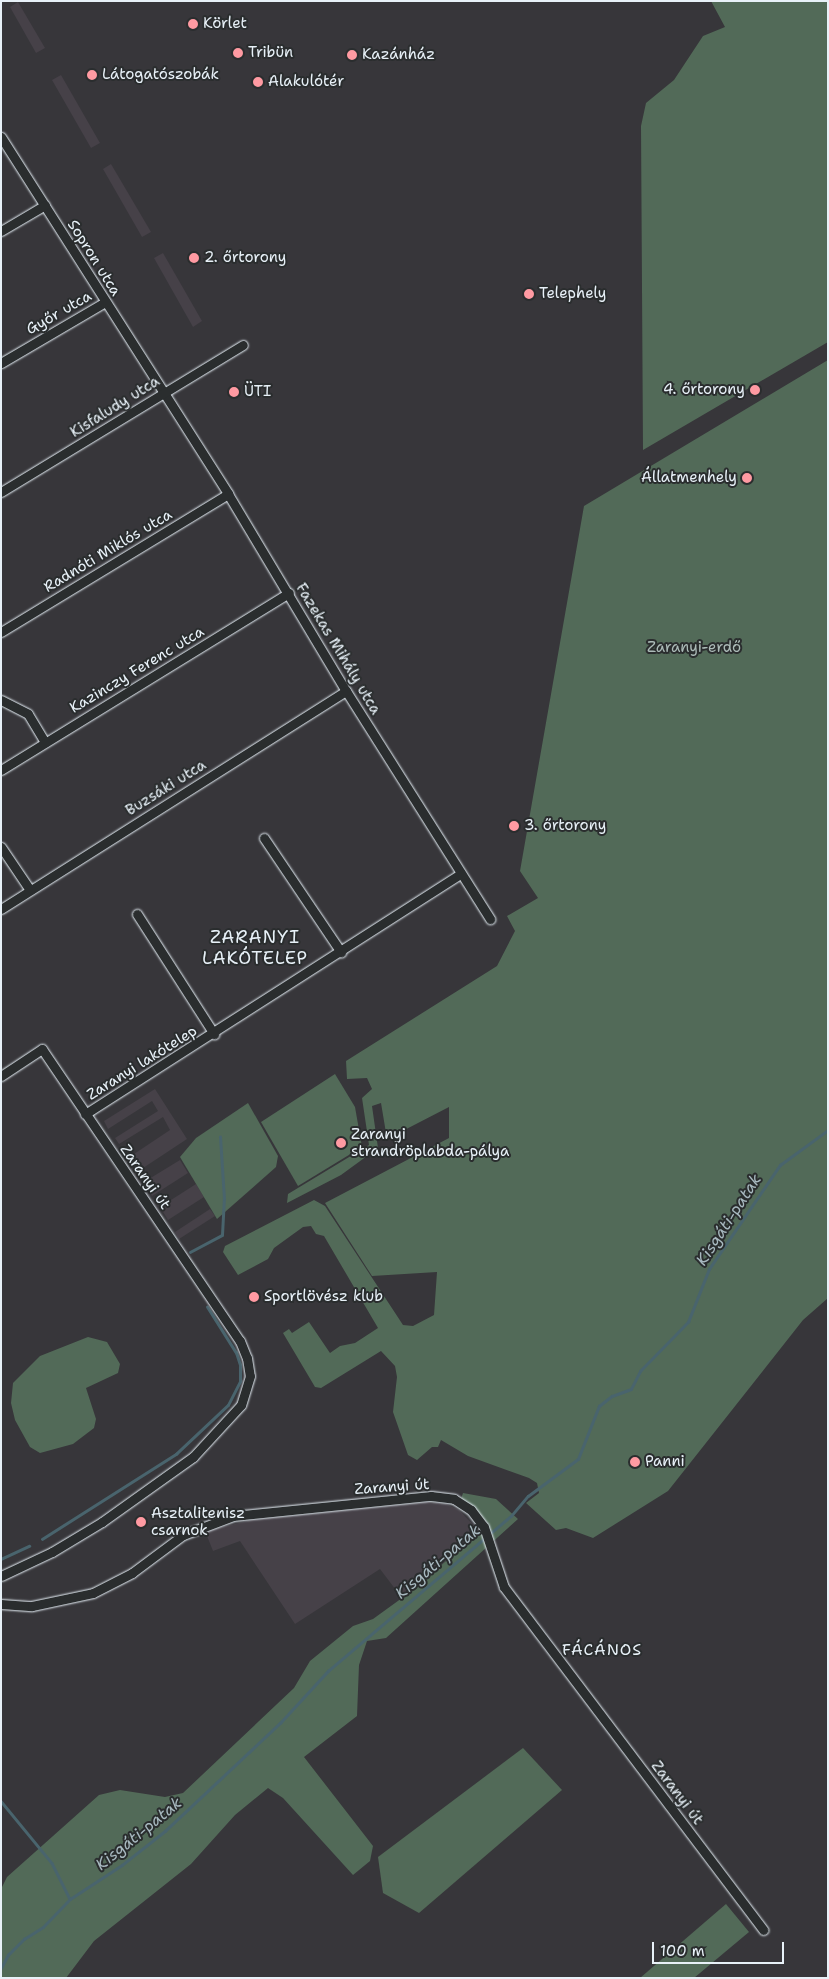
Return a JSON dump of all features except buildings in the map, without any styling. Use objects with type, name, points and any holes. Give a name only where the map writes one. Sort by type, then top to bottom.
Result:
[{"type":"street","name":"Sopron utca","points":[[1,137],[164,392]]},
{"type":"street","points":[[1,231],[45,205]]},
{"type":"street","name":"Győr utca","points":[[1,363],[106,302]]},
{"type":"street","name":"Kisfaludy utca","points":[[1,492],[243,345]]},
{"type":"street","name":"Fazekas Mihály utca","points":[[164,392],[228,494],[346,691],[490,919]]},
{"type":"street","name":"Radnóti Miklós utca","points":[[1,632],[228,494]]},
{"type":"street","name":"Kazinczy Ferenc utca","points":[[1,770],[288,593]]},
{"type":"street","name":"Buzsáki utca","points":[[1,908],[346,691]]},
{"type":"street","points":[[1,700],[28,714],[45,742]]},
{"type":"street","points":[[264,838],[341,952]]},
{"type":"street","points":[[1,847],[30,890]]},
{"type":"street","name":"Zaranyi lakótelep","points":[[85,1114],[214,1034],[461,874]]},
{"type":"street","name":"Zaranyi lakótelep","points":[[138,914],[214,1034]]},
{"type":"street","name":"Zaranyi út","points":[[1,1076],[42,1049],[240,1341],[247,1358],[248,1392],[232,1419],[193,1457],[102,1522],[52,1552],[1,1576]]},
{"type":"street","name":"Zaranyi út","points":[[1,1604],[32,1606],[93,1593],[132,1573],[183,1535],[233,1516],[432,1496],[454,1499],[471,1510],[492,1541],[504,1587],[763,1930]]},
{"type":"shaded area","points":[[18,2],[45,48],[36,53],[10,7]]},
{"type":"shaded area","points":[[61,75],[100,143],[91,148],[52,80]]},
{"type":"shaded area","points":[[111,164],[151,232],[142,237],[103,169]]},
{"type":"shaded area","points":[[163,253],[202,321],[193,327],[154,258]]},
{"type":"shaded area","points":[[155,1089],[187,1139],[137,1172],[128,1158],[170,1130],[163,1117],[119,1144],[115,1138],[158,1111],[152,1101],[108,1129],[104,1121]]},
{"type":"shaded area","points":[[180,1160],[188,1173],[152,1196],[144,1182]]},
{"type":"shaded area","points":[[196,1184],[204,1197],[168,1220],[160,1207]]},
{"type":"shaded area","points":[[210,1209],[215,1216],[179,1239],[175,1232]]},
{"type":"shaded area","points":[[427,1502],[446,1504],[459,1510],[480,1532],[402,1598],[380,1569],[295,1624],[240,1541],[213,1551],[205,1531],[252,1520]]},
{"type":"green space","points":[[711,1],[828,1],[828,342],[643,450],[641,126],[646,103],[674,80],[703,36],[725,27]]},
{"type":"green space","name":"Zaranyi-erdő","points":[[828,360],[828,1298],[803,1320],[668,1491],[593,1538],[566,1528],[556,1530],[526,1503],[539,1493],[537,1483],[529,1478],[468,1456],[441,1440],[438,1447],[432,1447],[417,1460],[408,1455],[393,1412],[397,1377],[395,1366],[381,1351],[321,1388],[315,1387],[283,1333],[289,1329],[292,1333],[309,1322],[330,1353],[340,1346],[355,1343],[378,1328],[324,1236],[316,1234],[311,1226],[303,1227],[274,1248],[268,1259],[238,1275],[223,1252],[225,1246],[314,1200],[325,1206],[403,1325],[413,1326],[434,1315],[437,1272],[372,1276],[325,1203],[449,1138],[449,1107],[387,1139],[381,1103],[372,1106],[378,1148],[341,1175],[287,1203],[288,1194],[369,1145],[362,1098],[372,1089],[367,1078],[347,1079],[346,1061],[497,966],[515,931],[507,916],[538,898],[520,871],[584,506]]},
{"type":"green space","points":[[335,1074],[355,1107],[362,1147],[298,1186],[261,1122]]},
{"type":"green space","points":[[248,1103],[278,1156],[276,1167],[217,1219],[180,1157],[196,1138]]},
{"type":"green space","points":[[88,1337],[107,1342],[120,1364],[118,1373],[86,1388],[96,1419],[94,1428],[73,1444],[40,1453],[30,1447],[15,1420],[11,1403],[13,1383],[40,1356]]},
{"type":"green space","points":[[463,1493],[496,1499],[518,1519],[386,1638],[367,1641],[359,1665],[357,1716],[304,1757],[373,1846],[370,1861],[353,1875],[283,1798],[268,1788],[235,1815],[191,1864],[94,1941],[66,1978],[1,1978],[1,1889],[7,1877],[99,1795],[120,1790],[165,1797],[183,1793],[294,1688],[310,1661],[353,1626],[373,1619],[402,1598],[489,1525],[474,1508],[461,1499]]},
{"type":"green space","points":[[523,1748],[562,1790],[419,1913],[383,1893],[378,1857]]},
{"type":"green space","points":[[726,1904],[749,1932],[694,1978],[640,1978]]},
{"type":"waterway","name":"Kisgáti-patak","points":[[1,1968],[8,1955],[24,1939],[43,1927],[70,1899],[122,1865],[165,1831],[280,1723],[328,1671],[511,1516],[528,1496],[578,1459],[599,1406],[612,1396],[631,1389],[640,1371],[688,1322],[709,1269],[780,1165],[828,1130]]},
{"type":"waterway","points":[[190,1252],[222,1235],[224,1199],[220,1137]]},
{"type":"waterway","points":[[42,1539],[176,1454],[228,1405],[240,1381],[240,1365],[236,1353],[207,1307]]},
{"type":"waterway","points":[[1,1559],[29,1546]]},
{"type":"waterway","points":[[1,1801],[52,1863],[70,1899]]},
{"type":"place","name":"Körlet","points":[[193,24]]},
{"type":"place","name":"Tribün","points":[[238,53]]},
{"type":"place","name":"Kazánház","points":[[352,55]]},
{"type":"place","name":"Látogatószobák","points":[[92,75]]},
{"type":"place","name":"Alakulótér","points":[[258,82]]},
{"type":"place","name":"2. őrtorony","points":[[194,258]]},
{"type":"place","name":"Telephely","points":[[529,294]]},
{"type":"place","name":"4. őrtorony","points":[[755,390]]},
{"type":"place","name":"ÜTI","points":[[234,392]]},
{"type":"place","name":"Állatmenhely","points":[[747,478]]},
{"type":"place","name":"3. őrtorony","points":[[514,826]]},
{"type":"place","name":"Zaranyi strandröplabda-pálya","points":[[341,1143]]},
{"type":"place","name":"Sportlövész klub","points":[[254,1297]]},
{"type":"place","name":"Panni","points":[[635,1462]]},
{"type":"place","name":"Asztalitenisz csarnok","points":[[141,1522]]},
{"type":"district","name":"ZARANYI LAKÓTELEP","points":[[255,948]]},
{"type":"district","name":"FÁCÁNOS","points":[[602,1650]]}]
